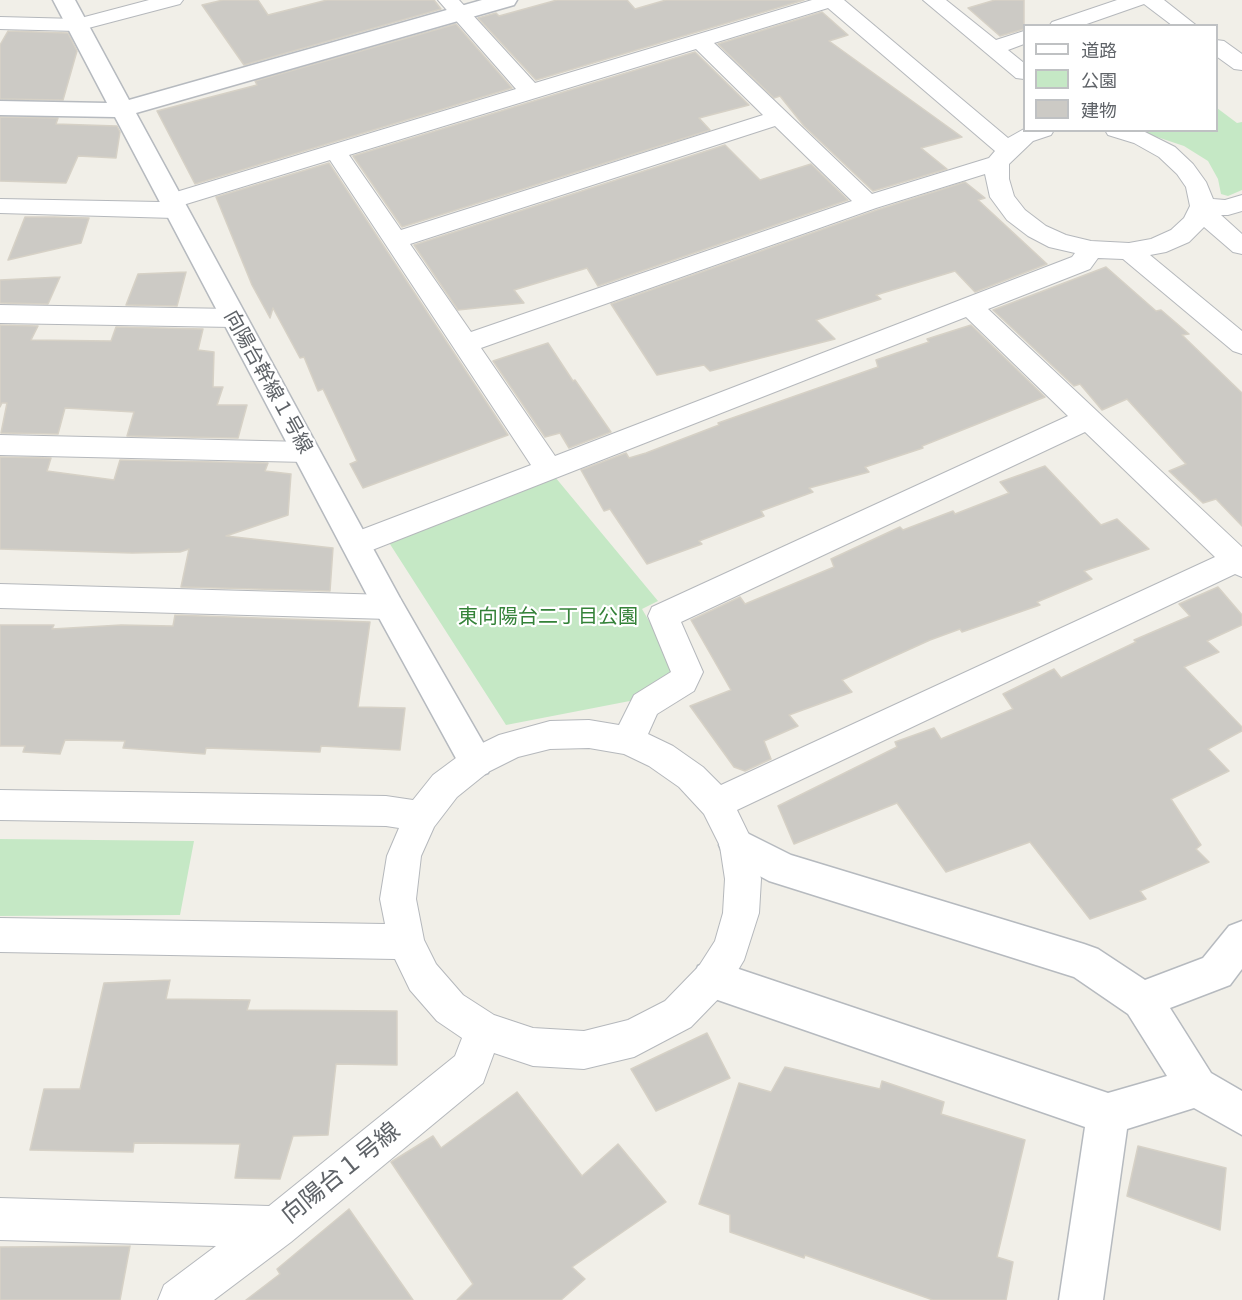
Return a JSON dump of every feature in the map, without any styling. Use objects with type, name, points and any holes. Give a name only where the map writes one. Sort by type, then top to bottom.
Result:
[{"type":"street","name":"向陽台幹線１号線","points":[[64,0],[389,608],[476,762]]},
{"type":"street","points":[[0,23],[77,25],[173,0]]},
{"type":"street","points":[[0,108],[121,110],[454,6],[506,0]]},
{"type":"street","points":[[0,206],[173,205],[335,151],[832,0],[1002,156]]},
{"type":"street","points":[[933,0],[1023,73]]},
{"type":"street","points":[[1065,24],[1137,0]]},
{"type":"street","points":[[1151,0],[1184,24]]},
{"type":"street","points":[[454,6],[531,92]]},
{"type":"street","points":[[992,48],[1023,37]]},
{"type":"street","points":[[700,41],[868,203]]},
{"type":"street","points":[[1218,47],[1242,64]]},
{"type":"street","points":[[394,240],[779,117]]},
{"type":"street","points":[[465,344],[1002,156],[1025,136],[1037,132]]},
{"type":"street","points":[[1122,132],[1142,138],[1167,152],[1185,169],[1198,186],[1202,206],[1216,226],[1242,246]]},
{"type":"street","points":[[335,151],[549,469]]},
{"type":"street","points":[[1002,156],[997,179],[1002,197],[1016,215],[1037,231],[1058,241],[1091,249],[1129,251],[1157,246],[1180,236],[1195,222],[1202,206]]},
{"type":"street","points":[[1202,206],[1228,208],[1242,202]]},
{"type":"street","points":[[356,544],[1081,263],[1091,249]]},
{"type":"street","points":[[1129,251],[1242,345]]},
{"type":"street","points":[[716,803],[1240,562],[969,306]]},
{"type":"street","points":[[0,314],[233,318]]},
{"type":"street","points":[[628,741],[645,705],[683,682],[687,672],[663,616],[1088,419]]},
{"type":"street","points":[[0,446],[306,452]]},
{"type":"street","points":[[0,596],[389,608]]},
{"type":"street","points":[[589,734],[628,741],[661,756],[691,777],[716,803],[736,845],[743,879],[741,913],[731,948],[712,979],[678,1014],[634,1038],[584,1050],[532,1047],[484,1031],[450,1008],[423,977],[406,942],[398,899],[404,856],[421,817],[445,786],[476,762],[512,745],[550,735],[589,734]]},
{"type":"street","points":[[0,805],[386,811],[421,817]]},
{"type":"street","points":[[736,845],[782,869],[1084,962],[1142,1000],[1197,1087],[1242,1114]]},
{"type":"street","points":[[0,935],[406,942]]},
{"type":"street","points":[[1142,1000],[1216,972],[1242,939]]},
{"type":"street","points":[[712,979],[1108,1114],[1197,1087]]},
{"type":"street","name":"向陽台１号線","points":[[179,1300],[276,1227],[469,1069],[484,1031]]},
{"type":"street","points":[[1081,1300],[1108,1114]]},
{"type":"street","points":[[0,1219],[276,1227]]},
{"type":"green space","points":[[1218,109],[1237,123],[1242,122],[1242,190],[1228,196],[1221,194],[1218,179],[1208,161],[1184,146],[1142,132],[1218,132]]},
{"type":"green space","name":"東向陽台二丁目公園","points":[[555,477],[658,601],[642,609],[673,662],[676,677],[635,700],[506,725],[388,541]]},
{"type":"green space","points":[[0,839],[194,841],[180,915],[0,916]]},
{"type":"building","points":[[223,0],[258,0],[268,15],[327,0],[434,0],[441,9],[244,65],[202,5]]},
{"type":"building","points":[[557,0],[627,0],[635,9],[666,0],[804,0],[536,80],[478,18],[496,13],[499,16]]},
{"type":"building","points":[[995,0],[1024,0],[1023,29],[1000,36],[968,8]]},
{"type":"building","points":[[822,12],[848,35],[829,41],[962,137],[921,148],[947,169],[873,191],[804,126],[780,96],[774,98],[718,44]]},
{"type":"building","points":[[456,24],[512,88],[195,184],[157,111],[257,85],[255,81]]},
{"type":"building","points":[[8,31],[68,33],[77,51],[63,100],[0,99],[0,45]]},
{"type":"building","points":[[695,52],[749,105],[699,118],[710,130],[402,227],[353,156]]},
{"type":"building","points":[[0,117],[58,118],[56,124],[117,126],[120,132],[116,158],[78,156],[66,183],[0,181]]},
{"type":"building","points":[[725,145],[760,180],[811,164],[848,200],[598,286],[587,268],[514,290],[524,303],[458,310],[414,245]]},
{"type":"building","points":[[329,163],[508,435],[363,488],[350,464],[357,461],[323,389],[318,391],[304,357],[300,358],[273,308],[270,318],[252,285],[216,197]]},
{"type":"building","points":[[965,182],[985,198],[978,200],[1047,264],[975,292],[955,271],[876,295],[881,299],[816,320],[835,339],[710,371],[704,365],[657,375],[611,304],[877,210]]},
{"type":"building","points":[[25,217],[89,218],[81,243],[8,260]]},
{"type":"building","points":[[1106,267],[1156,311],[1161,310],[1189,334],[1182,335],[1242,393],[1242,526],[1216,499],[1203,503],[1169,471],[1186,464],[1127,399],[1102,410],[1080,384],[1074,386],[993,310]]},
{"type":"building","points":[[186,272],[177,306],[126,305],[138,274]]},
{"type":"building","points":[[60,277],[48,304],[0,303],[0,280]]},
{"type":"building","points":[[0,325],[38,326],[31,340],[111,341],[116,327],[203,329],[198,350],[214,352],[213,387],[223,387],[217,405],[247,405],[238,438],[127,436],[134,412],[65,408],[58,434],[1,433],[7,403],[2,403],[0,407]]},
{"type":"building","points":[[971,325],[1045,397],[922,446],[923,448],[865,467],[869,472],[809,488],[813,492],[761,511],[764,516],[699,541],[702,544],[647,564],[610,509],[604,511],[581,470],[626,453],[629,458],[646,453],[719,425],[718,423],[878,367],[876,360],[929,342],[927,339]]},
{"type":"building","points":[[548,343],[611,432],[569,448],[560,433],[545,437],[493,361]]},
{"type":"building","points":[[0,457],[51,458],[47,471],[114,480],[120,460],[268,463],[265,471],[291,474],[288,515],[226,536],[333,548],[330,591],[181,587],[189,549],[180,552],[132,553],[0,549]]},
{"type":"building","points":[[1045,466],[1101,525],[1117,519],[1149,549],[1084,571],[1092,579],[1037,602],[1040,605],[962,632],[960,629],[930,640],[842,680],[852,692],[789,715],[798,726],[764,741],[771,759],[745,771],[734,767],[690,706],[731,690],[691,620],[740,597],[745,604],[834,567],[831,559],[900,527],[903,530],[953,511],[955,514],[1009,493],[1000,482]]},
{"type":"building","points":[[1218,587],[1242,615],[1242,625],[1207,641],[1219,652],[1184,667],[1242,727],[1242,731],[1208,749],[1229,771],[1171,799],[1201,845],[1196,849],[1209,862],[1140,891],[1146,899],[1090,919],[1030,842],[946,872],[897,803],[794,844],[778,806],[897,747],[895,742],[934,728],[941,739],[1013,709],[1003,694],[1054,669],[1061,678],[1136,642],[1134,640],[1190,616],[1179,604]]},
{"type":"building","points":[[175,615],[370,622],[358,707],[405,708],[400,750],[321,746],[320,752],[206,748],[205,754],[123,748],[125,741],[65,740],[60,754],[23,752],[25,746],[0,746],[0,625],[54,625],[52,629],[121,625],[173,626]]},
{"type":"building","points":[[170,980],[166,999],[250,1000],[247,1010],[397,1011],[397,1065],[336,1064],[328,1135],[293,1136],[280,1179],[235,1178],[240,1144],[134,1143],[133,1152],[30,1150],[44,1089],[80,1089],[104,983]]},
{"type":"building","points":[[707,1033],[730,1078],[656,1111],[631,1069]]},
{"type":"building","points":[[785,1067],[880,1089],[882,1081],[944,1102],[941,1114],[1025,1140],[997,1257],[1013,1262],[1006,1300],[933,1300],[805,1255],[804,1258],[730,1232],[730,1215],[699,1204],[739,1083],[771,1092]]},
{"type":"building","points":[[517,1092],[582,1176],[618,1144],[666,1202],[572,1267],[585,1279],[561,1300],[457,1300],[473,1284],[391,1162],[433,1136],[441,1148]]},
{"type":"building","points":[[1138,1146],[1226,1168],[1220,1230],[1127,1196]]},
{"type":"building","points":[[349,1209],[413,1300],[246,1300],[280,1274],[277,1269]]},
{"type":"building","points":[[130,1246],[120,1300],[0,1300],[0,1247]]}]
